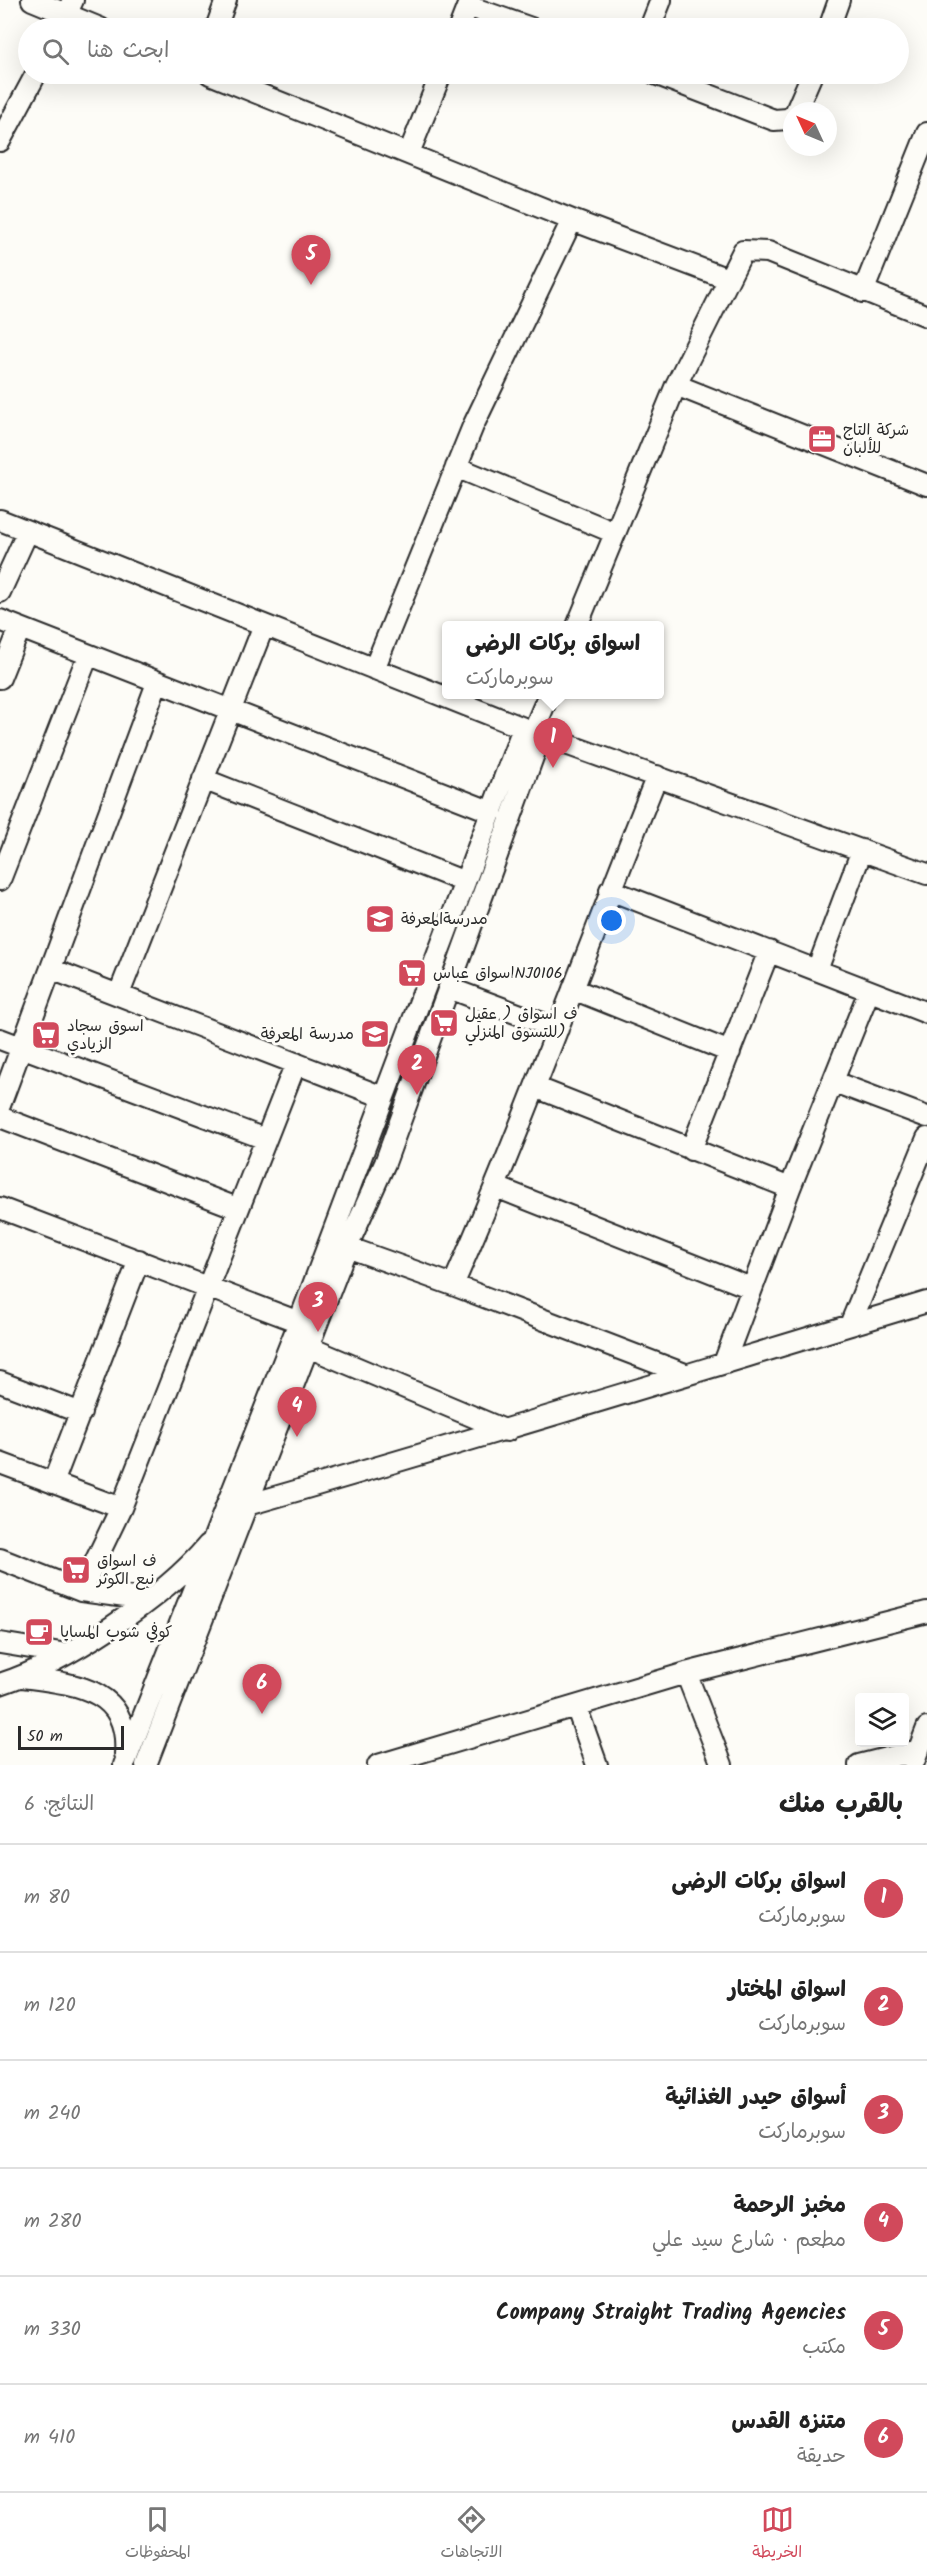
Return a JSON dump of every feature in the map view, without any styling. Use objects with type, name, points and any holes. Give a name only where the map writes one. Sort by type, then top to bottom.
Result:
[{"type":"street","points":[[32,0],[66,14]]},
{"type":"street","points":[[220,18],[226,0]]},
{"type":"street","points":[[654,18],[661,0]]},
{"type":"street","points":[[833,18],[839,0]]},
{"type":"street","points":[[463,18],[469,3],[506,18]]},
{"type":"street","points":[[0,141],[31,84]]},
{"type":"street","points":[[235,84],[572,220],[728,279]]},
{"type":"street","points":[[409,153],[437,84]]},
{"type":"street","points":[[681,84],[774,120],[783,118]]},
{"type":"street","points":[[798,102],[807,84]]},
{"type":"street","points":[[863,292],[927,133]]},
{"type":"street","points":[[374,669],[472,426],[572,220]]},
{"type":"street","points":[[579,621],[676,385],[743,251],[768,252],[927,316]]},
{"type":"street","points":[[676,385],[927,485]]},
{"type":"street","points":[[456,467],[615,533]]},
{"type":"street","points":[[0,520],[442,696]]},
{"type":"street","points":[[0,592],[28,531]]},
{"type":"street","points":[[0,620],[492,812]]},
{"type":"street","points":[[119,994],[264,625]]},
{"type":"street","points":[[0,678],[20,628]]},
{"type":"street","points":[[0,880],[88,655]]},
{"type":"street","points":[[0,1105],[157,683]]},
{"type":"street","points":[[449,699],[532,732],[927,874]]},
{"type":"street","points":[[124,1765],[299,1322],[492,812],[547,699]]},
{"type":"street","points":[[146,1765],[347,1247],[385,1163],[449,988],[532,732]]},
{"type":"street","points":[[453,1285],[496,1187],[610,890],[657,776]]},
{"type":"street","points":[[203,779],[465,882]]},
{"type":"street","points":[[818,970],[862,850]]},
{"type":"street","points":[[610,890],[927,1013]]},
{"type":"street","points":[[691,1150],[769,951]]},
{"type":"street","points":[[51,969],[383,1097]]},
{"type":"street","points":[[449,988],[558,1029]]},
{"type":"street","points":[[573,989],[730,1052]]},
{"type":"street","points":[[724,1363],[751,1288],[869,991]]},
{"type":"street","points":[[0,1039],[265,1139]]},
{"type":"street","points":[[81,1591],[121,1508],[209,1287],[237,1208],[296,1063]]},
{"type":"street","points":[[834,1082],[927,1117]]},
{"type":"street","points":[[536,1087],[790,1188]]},
{"type":"street","points":[[0,1117],[237,1208]]},
{"type":"street","points":[[850,1325],[927,1138]]},
{"type":"street","points":[[362,1156],[385,1163]]},
{"type":"street","points":[[496,1187],[751,1288]]},
{"type":"street","points":[[0,1208],[299,1322]]},
{"type":"street","points":[[347,1247],[685,1374]]},
{"type":"street","points":[[53,1483],[139,1260]]},
{"type":"street","points":[[248,1505],[507,1431],[685,1374],[927,1302]]},
{"type":"street","points":[[308,1347],[507,1431]]},
{"type":"street","points":[[0,1382],[81,1413]]},
{"type":"street","points":[[0,1463],[121,1508]]},
{"type":"street","points":[[0,1684],[23,1677],[67,1654],[148,1600],[197,1558],[217,1534]]},
{"type":"street","points":[[0,1559],[81,1591],[148,1600]]},
{"type":"street","points":[[378,1765],[686,1673],[927,1612]]},
{"type":"street","points":[[0,1643],[67,1654]]},
{"type":"street","points":[[686,1673],[722,1765]]},
{"type":"street","points":[[23,1677],[83,1687],[101,1696],[122,1722],[125,1747],[124,1765]]},
{"type":"street","points":[[576,1706],[597,1765]]},
{"type":"street","points":[[859,1765],[916,1757],[927,1728]]},
{"type":"place","name":"Company Straight Trading Agencies","points":[[311,285]]},
{"type":"place","name":"شركة التاج للألبان","points":[[822,439]]},
{"type":"place","name":"اسواق بركات الرضى","points":[[553,768]]},
{"type":"place","name":"مدرسةالمعرفة","points":[[380,919]]},
{"type":"place","name":"اسواق عباسNJ0106","points":[[412,973]]},
{"type":"place","name":"ف اسواق ( عقيل للتسوق المنزلي)","points":[[444,1023]]},
{"type":"place","name":"مدرسة المعرفة","points":[[375,1034]]},
{"type":"place","name":"اسوق سجاد الزيادي","points":[[46,1035]]},
{"type":"place","name":"اسواق المختار","points":[[417,1095]]},
{"type":"place","name":"أسواق حيدر الغذائية","points":[[318,1332]]},
{"type":"place","name":"مخبز الرحمة","points":[[297,1437]]},
{"type":"place","name":"ف اسواق نبع الكوثر","points":[[76,1570]]},
{"type":"place","name":"كوفي شوب المسايا","points":[[39,1632]]},
{"type":"place","name":"متنزه القدس","points":[[262,1714]]}]
